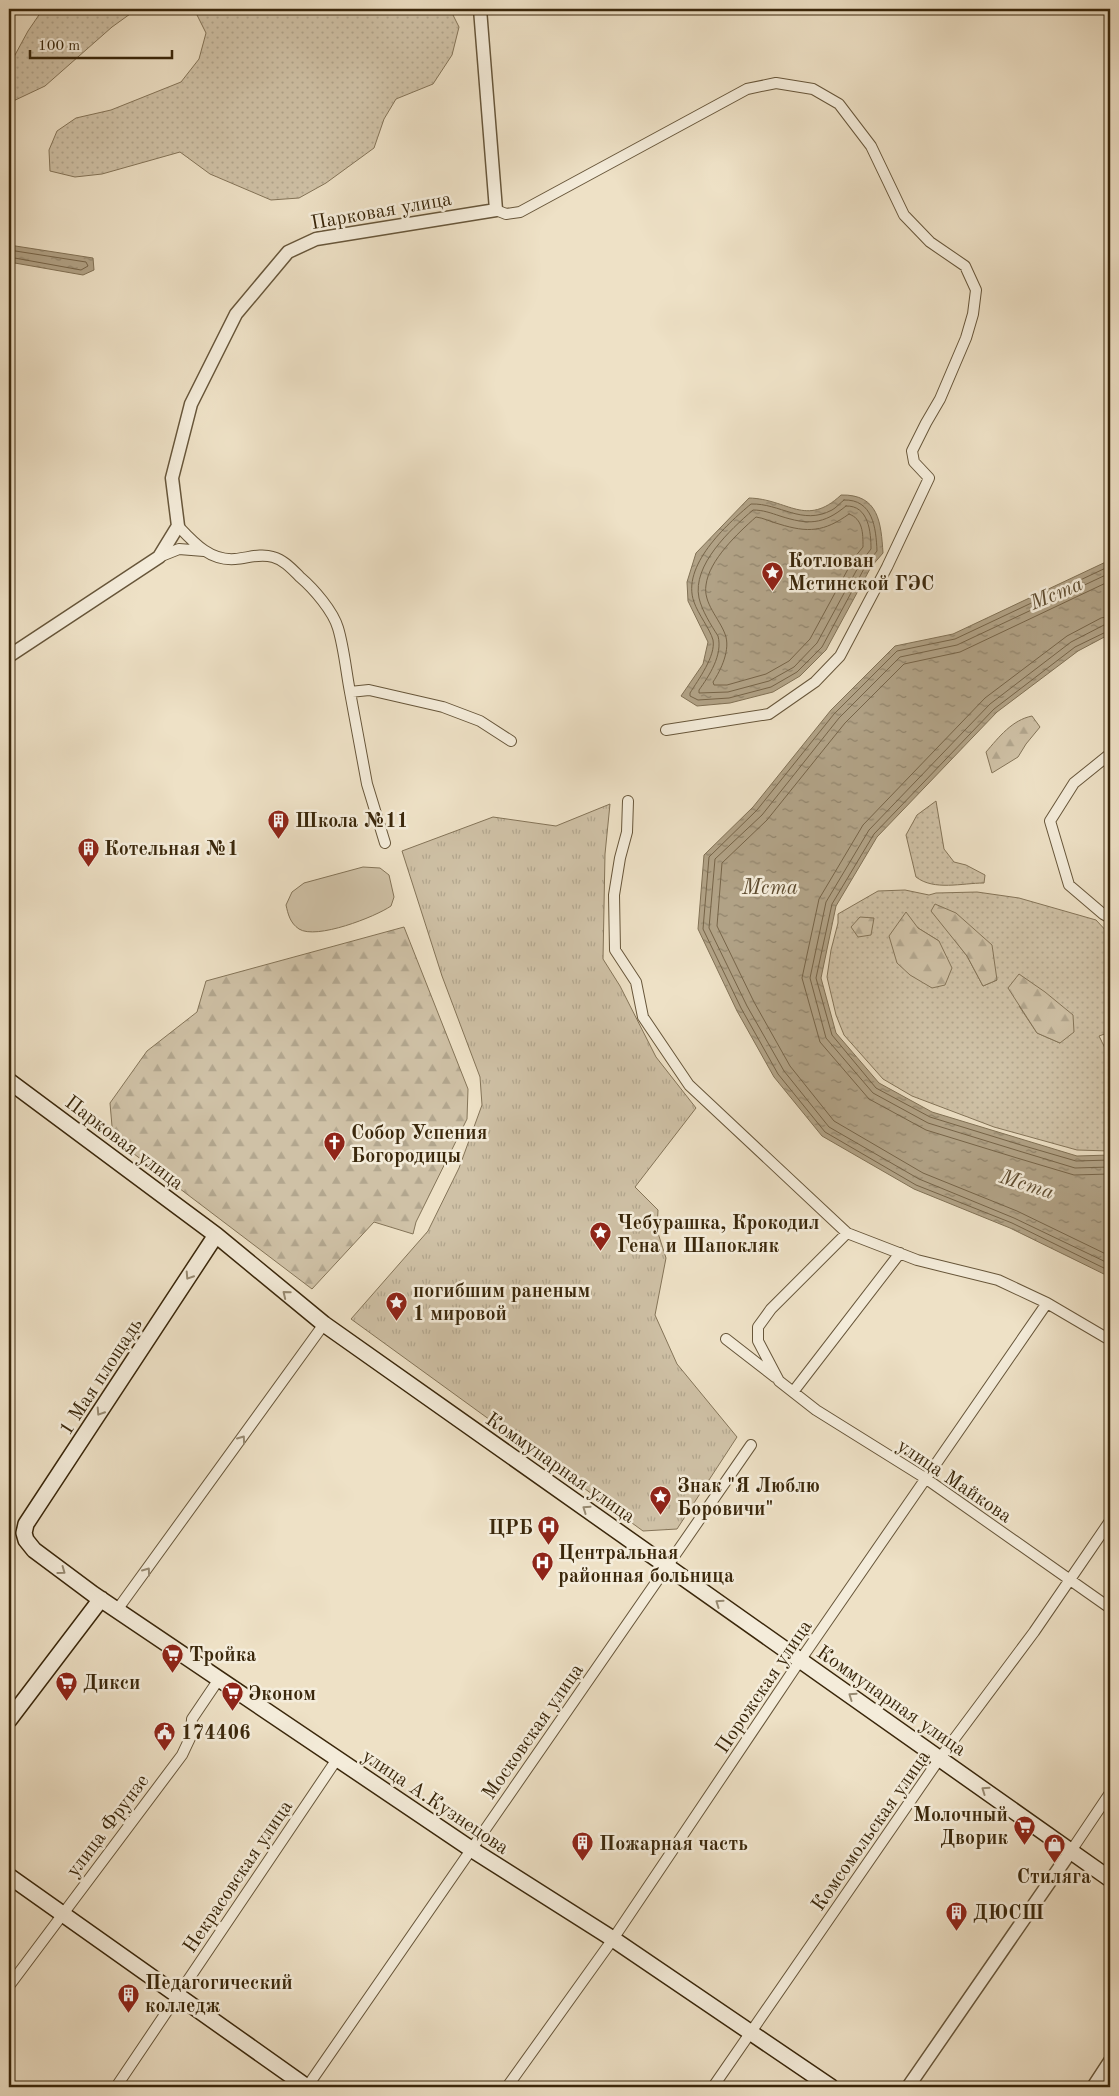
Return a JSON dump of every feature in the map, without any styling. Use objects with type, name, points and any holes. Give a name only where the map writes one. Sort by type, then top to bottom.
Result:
[{"type":"main road","name":"Парковая улица","points":[[9,1081],[216,1235]]},
{"type":"main road","name":"Коммунарная улица","points":[[216,1235],[324,1324],[1110,1879]]},
{"type":"main road","name":"1 Мая площадь","points":[[26,1540],[24,1533],[26,1524],[216,1235]]},
{"type":"main road","name":"улица А.Кузнецова","points":[[26,1540],[34,1550],[101,1599],[337,1760],[471,1850],[613,1939],[830,2087]]},
{"type":"main road","points":[[9,1720],[101,1599]]},
{"type":"main road","points":[[9,1876],[307,2087]]},
{"type":"street","points":[[480,9],[496,210],[506,214],[520,212],[747,89],[776,82],[813,89],[839,104],[871,146],[904,215],[930,242],[965,266],[976,290],[973,314],[963,346],[940,399],[912,451],[914,462],[929,478],[887,567],[840,656],[815,682],[769,714],[666,730]]},
{"type":"street","name":"Парковая улица","points":[[178,526],[172,478],[191,404],[236,314],[288,252],[316,239],[496,210]]},
{"type":"street","points":[[159,557],[178,526],[198,546],[218,558],[272,556],[284,561],[320,596],[338,626],[367,784],[385,843]]},
{"type":"street","points":[[9,656],[159,557],[179,549],[207,552]]},
{"type":"street","points":[[350,692],[369,690],[443,708],[480,721],[511,741]]},
{"type":"street","points":[[1110,754],[1074,783],[1050,821],[1069,885],[1110,918]]},
{"type":"street","points":[[628,801],[627,832],[620,858],[614,895],[614,950],[636,982],[643,1016],[688,1085],[847,1233],[917,1260],[998,1280],[1047,1303],[1110,1340]]},
{"type":"street","name":"улица Майкова","points":[[779,1381],[758,1341],[758,1327],[772,1309],[847,1233]]},
{"type":"street","points":[[793,1392],[900,1253]]},
{"type":"street","name":"Порожская улица","points":[[507,2087],[613,1939],[925,1478],[1047,1303]]},
{"type":"street","points":[[117,1610],[324,1324]]},
{"type":"street","name":"улица Майкова","points":[[726,1339],[816,1410],[925,1478],[1110,1608]]},
{"type":"street","name":"Московская улица","points":[[307,2087],[751,1445]]},
{"type":"street","name":"Комсомольская улица","points":[[713,2087],[940,1758],[1069,1581],[1110,1521]]},
{"type":"street","name":"улица Фрунзе","points":[[9,1986],[61,1914],[99,1868],[182,1755],[191,1736],[192,1719],[219,1679]]},
{"type":"street","name":"Некрасовская улица","points":[[116,2087],[337,1760]]},
{"type":"street","points":[[908,2087],[1110,1793]]},
{"type":"street","points":[[1093,2087],[1110,2062]]},
{"type":"green space","points":[[43,9],[137,9],[112,27],[45,86],[9,103],[9,66],[28,31]]},
{"type":"green space","points":[[194,9],[450,9],[459,27],[452,55],[433,84],[396,99],[384,119],[374,148],[326,183],[299,198],[271,200],[210,174],[180,152],[102,174],[75,177],[50,171],[49,150],[57,131],[76,118],[111,110],[181,82],[199,59],[206,33]]},
{"type":"green space","points":[[1032,716],[1040,727],[1018,757],[992,773],[986,752],[1012,725]]},
{"type":"green space","points":[[936,801],[944,849],[954,862],[966,865],[985,875],[984,883],[940,885],[931,884],[916,877],[906,835],[917,815]]},
{"type":"green space","points":[[610,804],[605,854],[603,959],[620,986],[656,1057],[696,1108],[635,1187],[658,1210],[657,1230],[666,1258],[655,1315],[677,1364],[737,1437],[677,1529],[643,1531],[351,1319],[428,1231],[459,1168],[482,1105],[480,1077],[442,976],[402,851],[493,817],[556,826]]},
{"type":"green space","points":[[363,867],[380,868],[389,875],[394,897],[391,906],[372,916],[345,926],[318,932],[307,932],[293,924],[286,905],[292,892],[304,883]]},
{"type":"green space","points":[[905,890],[929,895],[936,893],[977,892],[1019,898],[1096,920],[1110,935],[1110,1032],[1099,1036],[1110,1058],[1110,1151],[1077,1150],[994,1127],[912,1096],[883,1079],[844,1035],[836,1015],[827,977],[838,923],[838,914],[878,891]],"holes":[[[918,928],[939,941],[932,988]],[[951,935],[997,980],[983,986],[967,956]],[[1019,1006],[1060,1043],[1037,1033]]]},
{"type":"green space","points":[[935,904],[956,913],[992,945],[997,980],[983,986],[967,956],[931,911]]},
{"type":"green space","points":[[906,912],[918,928],[939,941],[952,968],[945,985],[932,988],[910,975],[897,963],[889,936]]},
{"type":"green space","points":[[860,917],[874,918],[871,935],[858,937],[851,927]]},
{"type":"green space","points":[[404,927],[468,1089],[467,1119],[416,1222],[413,1234],[374,1222],[312,1289],[113,1138],[110,1103],[147,1051],[197,1012],[206,981]]},
{"type":"green space","points":[[1019,974],[1073,1015],[1074,1032],[1060,1043],[1037,1033],[1008,988]]},
{"type":"water","points":[[9,245],[93,258],[94,270],[83,275],[9,262]]},
{"type":"water","name":"Котлован Мстинской ГЭС","points":[[841,495],[863,499],[876,512],[881,531],[883,553],[871,567],[826,650],[800,676],[773,692],[730,703],[697,706],[681,696],[703,664],[708,642],[688,601],[687,582],[696,553],[749,498],[807,511],[817,510],[829,505]]},
{"type":"water","name":"Мста","points":[[1110,560],[1110,634],[1078,651],[997,712],[877,837],[836,906],[821,978],[836,1033],[879,1083],[932,1112],[1077,1156],[1110,1155],[1110,1277],[1010,1228],[914,1189],[822,1136],[774,1077],[737,1011],[698,929],[704,855],[753,807],[831,710],[895,646],[953,634]]},
{"type":"place","name":"Котлован Мстинской ГЭС","points":[[772,591]]},
{"type":"place","name":"Школа №11","points":[[279,839]]},
{"type":"place","name":"Котельная №1","points":[[88,867]]},
{"type":"place","name":"Собор Успения Богородицы","points":[[335,1162]]},
{"type":"place","name":"Чебурашка, Крокодил Гена и Шапокляк","points":[[601,1252]]},
{"type":"place","name":"погибшим раненым 1 мировой","points":[[397,1321]]},
{"type":"place","name":"Знак \"Я Люблю Боровичи\"","points":[[661,1516]]},
{"type":"place","name":"ЦРБ","points":[[549,1546]]},
{"type":"place","name":"Центральная районная больница","points":[[542,1582]]},
{"type":"place","name":"Тройка","points":[[173,1673]]},
{"type":"place","name":"Дикси","points":[[67,1701]]},
{"type":"place","name":"Эконом","points":[[232,1712]]},
{"type":"place","name":"174406","points":[[165,1751]]},
{"type":"place","name":"Молочный Дворик","points":[[1024,1845]]},
{"type":"place","name":"Пожарная часть","points":[[583,1862]]},
{"type":"place","name":"Стиляга","points":[[1054,1863]]},
{"type":"place","name":"ДЮСШ","points":[[957,1931]]},
{"type":"place","name":"Педагогический колледж","points":[[129,2013]]}]
